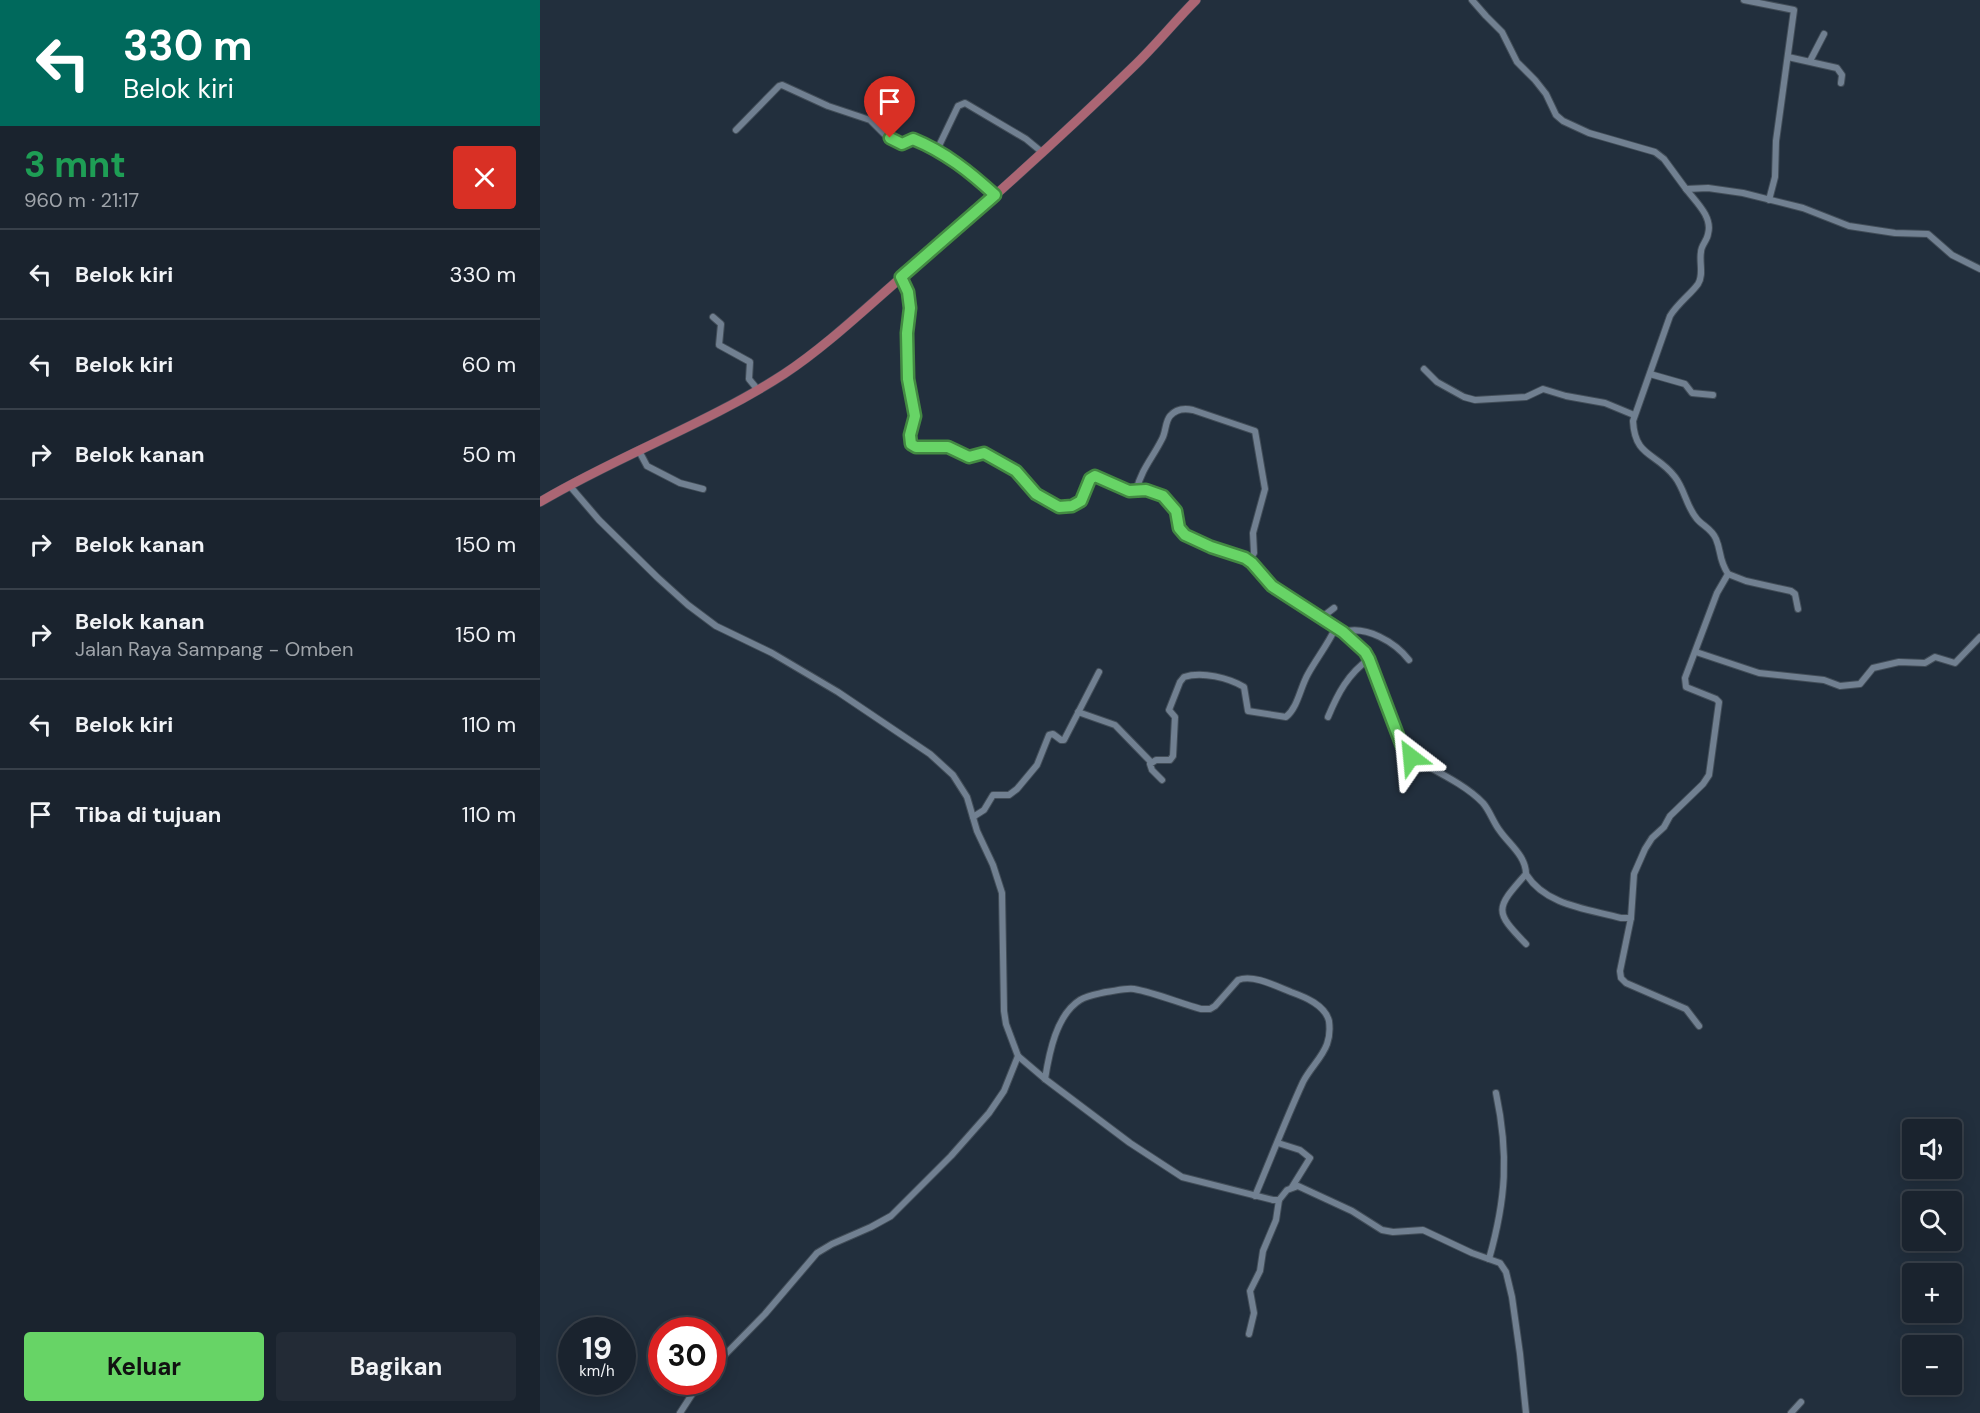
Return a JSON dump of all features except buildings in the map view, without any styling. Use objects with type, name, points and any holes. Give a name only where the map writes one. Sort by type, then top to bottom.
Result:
[{"type":"main road","points":[[540,502],[569,485],[758,390],[801,362],[1043,153],[1137,63],[1196,0]]},
{"type":"street","points":[[1472,0],[1502,32],[1517,62],[1546,94],[1556,115],[1563,122],[1589,134],[1655,152],[1664,159],[1701,207],[1708,224],[1708,234],[1701,249],[1701,277],[1697,285],[1678,304],[1670,316],[1634,415],[1633,430],[1638,446],[1663,464],[1676,478],[1687,504],[1698,520],[1711,530],[1716,538],[1721,562],[1728,573],[1733,577],[1791,591],[1795,594],[1798,609]]},
{"type":"street","points":[[1744,0],[1794,10],[1776,141],[1775,177],[1769,200]]},
{"type":"street","points":[[1810,61],[1824,34]]},
{"type":"street","points":[[1788,57],[1837,68],[1842,75],[1841,83]]},
{"type":"street","points":[[736,130],[782,85],[828,106],[870,120],[884,134],[900,143],[906,144],[913,139],[938,150],[957,162],[995,195]]},
{"type":"street","points":[[938,150],[958,106],[962,103],[1019,135],[1043,153]]},
{"type":"street","points":[[1686,189],[1723,189],[1803,208],[1849,226],[1895,234],[1928,234],[1952,255],[1980,269]]},
{"type":"street","points":[[901,277],[908,292],[910,308],[907,333],[908,379],[915,416],[910,435],[911,444],[916,447],[948,447],[969,457],[984,453],[1016,471],[1036,494],[1059,507],[1072,506],[1081,501],[1090,479],[1095,476],[1129,491],[1156,492],[1169,501],[1176,511],[1179,528],[1185,535],[1250,561],[1272,586],[1336,627],[1365,652],[1404,750],[1411,757],[1468,790],[1484,804],[1499,831],[1521,858],[1527,874],[1540,891],[1563,902],[1622,918],[1631,918]]},
{"type":"street","points":[[713,317],[721,324],[719,345],[748,360],[749,379],[758,390]]},
{"type":"street","points":[[1424,369],[1437,382],[1464,397],[1475,400],[1526,397],[1543,389],[1605,403],[1634,415]]},
{"type":"street","points":[[1650,374],[1685,384],[1692,393],[1713,395]]},
{"type":"street","points":[[1136,491],[1145,465],[1163,436],[1168,419],[1178,411],[1186,408],[1255,431],[1265,489],[1252,538],[1254,553],[1250,561]]},
{"type":"street","points":[[639,451],[647,466],[680,483],[703,489]]},
{"type":"street","points":[[569,485],[599,520],[688,605],[716,626],[792,664],[838,692],[930,754],[943,765],[963,789],[1002,893],[1004,1011],[1006,1024],[1018,1056],[1130,1143],[1182,1177],[1279,1200]]},
{"type":"street","points":[[1699,1026],[1686,1009],[1626,983],[1621,978],[1620,971],[1631,918],[1635,874],[1645,849],[1652,838],[1664,827],[1670,816],[1703,784],[1709,775],[1719,704],[1716,699],[1685,685],[1686,674],[1728,573]]},
{"type":"street","points":[[1322,618],[1334,608]]},
{"type":"street","points":[[1150,762],[1170,759],[1173,756],[1175,717],[1169,710],[1184,676],[1228,680],[1244,687],[1248,711],[1286,717],[1336,627]]},
{"type":"street","points":[[1343,632],[1355,629],[1371,634],[1395,646],[1409,660]]},
{"type":"street","points":[[1696,652],[1760,673],[1824,680],[1840,686],[1854,686],[1865,680],[1873,668],[1899,662],[1925,663],[1935,657],[1955,663],[1980,637]]},
{"type":"street","points":[[1328,717],[1347,679],[1369,659]]},
{"type":"street","points":[[973,817],[984,810],[993,795],[1009,795],[1017,789],[1037,765],[1048,736],[1053,734],[1064,740],[1099,672]]},
{"type":"street","points":[[1078,712],[1119,728],[1150,762],[1152,770],[1162,780]]},
{"type":"street","points":[[1526,945],[1506,923],[1502,914],[1507,898],[1527,874]]},
{"type":"street","points":[[1045,1079],[1046,1062],[1058,1029],[1071,1009],[1084,999],[1116,990],[1134,989],[1201,1009],[1210,1009],[1238,980],[1245,978],[1264,982],[1308,998],[1324,1011],[1328,1018],[1330,1032],[1328,1042],[1321,1057],[1305,1079],[1255,1196]]},
{"type":"street","points":[[726,1354],[765,1314],[817,1253],[891,1216],[951,1156],[989,1113],[1004,1091],[1018,1056]]},
{"type":"street","points":[[1489,1259],[1503,1199],[1505,1144],[1496,1093]]},
{"type":"street","points":[[1249,1334],[1254,1312],[1250,1291],[1260,1271],[1266,1243],[1276,1221],[1279,1200],[1292,1187],[1310,1158],[1300,1150],[1278,1143]]},
{"type":"street","points":[[1292,1187],[1298,1186],[1309,1190],[1352,1211],[1382,1230],[1393,1232],[1423,1230],[1472,1253],[1500,1263],[1506,1272],[1520,1354],[1526,1413]]},
{"type":"street","points":[[680,1413],[692,1395]]},
{"type":"street","points":[[1791,1413],[1801,1402]]},
{"type":"route","points":[[890,138],[902,144],[913,139],[938,150],[957,162],[995,195],[901,277],[908,292],[910,308],[907,333],[908,379],[915,416],[909,442],[916,447],[948,447],[966,457],[984,453],[1016,471],[1036,494],[1059,507],[1072,506],[1081,501],[1090,479],[1095,476],[1129,491],[1146,490],[1163,496],[1174,506],[1180,531],[1185,535],[1211,547],[1245,558],[1272,586],[1343,632],[1365,652],[1376,675],[1380,692],[1402,746],[1411,757]]}]
